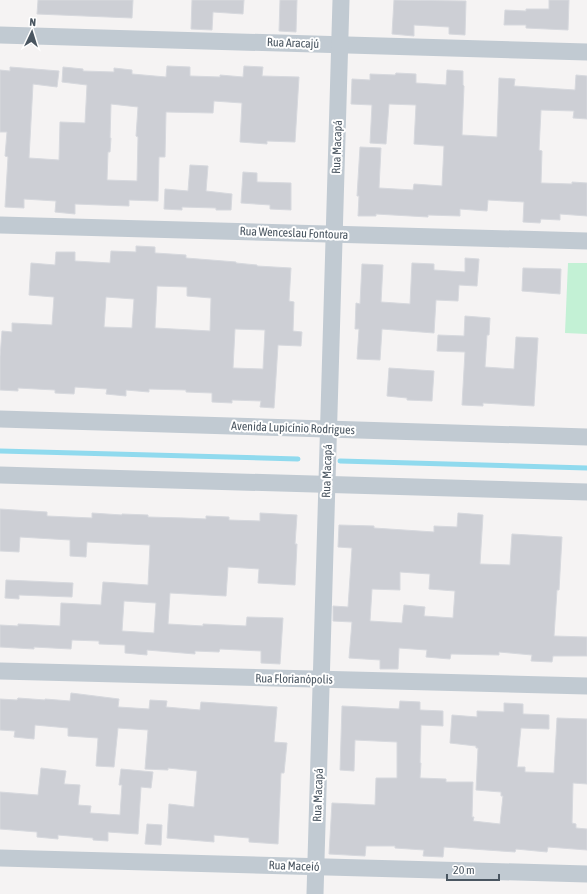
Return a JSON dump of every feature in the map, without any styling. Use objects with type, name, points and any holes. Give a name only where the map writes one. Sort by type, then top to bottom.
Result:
[{"type":"street","name":"Rua Macapá","points":[[315,894],[341,0]]},
{"type":"street","name":"Rua Aracajú","points":[[0,34],[587,52]]},
{"type":"street","name":"Rua Wenceslau Fontoura","points":[[0,225],[587,241]]},
{"type":"street","name":"Avenida Lupicínio Rodrigues","points":[[0,419],[587,437]]},
{"type":"street","points":[[0,476],[587,492]]},
{"type":"street","name":"Rua Florianópolis","points":[[0,671],[587,686]]},
{"type":"street","name":"Rua Maceió","points":[[0,858],[587,874]]},
{"type":"green space","points":[[568,263],[587,263],[587,334],[565,333]]},
{"type":"building","points":[[38,0],[133,0],[132,18],[37,14]]},
{"type":"building","points":[[192,0],[244,0],[243,14],[213,12],[212,30],[191,29]]},
{"type":"building","points":[[280,0],[297,0],[296,32],[279,31]]},
{"type":"building","points":[[394,0],[466,1],[465,35],[449,34],[449,27],[414,25],[414,36],[392,34]]},
{"type":"building","points":[[549,0],[569,0],[568,30],[526,28],[526,25],[504,25],[505,10],[526,11],[526,9],[549,9]]},
{"type":"building","points":[[167,66],[190,67],[190,76],[220,77],[220,75],[243,77],[244,66],[263,67],[262,76],[299,77],[295,142],[267,141],[267,144],[240,142],[242,103],[214,101],[213,113],[166,112],[165,157],[159,157],[158,201],[129,200],[129,206],[75,204],[75,214],[55,212],[56,201],[24,199],[24,208],[5,207],[8,157],[5,156],[7,132],[0,132],[0,70],[10,71],[10,67],[59,71],[57,87],[33,84],[29,158],[59,160],[60,122],[85,123],[87,85],[62,82],[63,67],[83,69],[83,71],[114,72],[114,68],[132,70],[132,74],[166,77]],"holes":[[[111,104],[138,107],[136,136],[138,137],[137,181],[107,180],[108,152],[110,152],[111,138]]]},
{"type":"building","points":[[447,70],[463,71],[464,86],[462,135],[497,137],[499,78],[515,79],[514,86],[575,90],[576,75],[587,76],[587,119],[573,118],[574,111],[541,110],[539,150],[542,151],[541,183],[587,183],[587,216],[560,214],[560,220],[541,219],[540,223],[523,222],[524,202],[488,200],[487,211],[460,209],[460,216],[428,215],[428,217],[376,214],[376,216],[358,216],[359,196],[357,196],[360,147],[381,148],[379,188],[413,190],[414,184],[442,186],[444,146],[414,144],[416,105],[389,104],[386,144],[370,143],[372,105],[351,104],[352,79],[370,80],[370,74],[416,74],[416,83],[446,85]]},
{"type":"building","points":[[190,165],[208,166],[206,191],[232,194],[231,210],[182,207],[182,210],[164,209],[165,189],[188,191]]},
{"type":"building","points":[[243,172],[257,173],[257,182],[291,183],[291,210],[270,209],[270,205],[241,203]]},
{"type":"building","points":[[136,246],[155,247],[155,253],[186,255],[186,258],[236,262],[257,266],[291,268],[289,301],[294,302],[293,331],[302,332],[301,346],[278,345],[274,408],[260,407],[261,401],[232,400],[232,403],[212,402],[212,393],[186,392],[186,390],[149,389],[149,392],[126,390],[126,396],[106,394],[107,389],[75,387],[74,394],[55,393],[55,390],[18,388],[18,391],[0,390],[2,331],[12,332],[12,323],[52,325],[54,297],[29,295],[31,263],[55,265],[56,252],[75,252],[75,261],[110,263],[111,251],[136,252]],"holes":[[[157,286],[187,287],[187,296],[211,298],[210,331],[155,328]],[[106,297],[134,299],[132,328],[104,327]],[[235,329],[265,330],[263,369],[233,368]]]},
{"type":"building","points":[[465,258],[479,259],[477,286],[459,285],[458,301],[436,300],[434,333],[382,329],[380,360],[357,359],[359,329],[355,329],[356,303],[360,304],[362,264],[383,265],[381,302],[410,304],[412,263],[434,264],[434,270],[465,272]]},
{"type":"building","points":[[523,268],[561,269],[560,294],[522,291]]},
{"type":"building","points":[[465,316],[490,318],[489,335],[487,335],[485,367],[514,369],[516,337],[538,338],[534,406],[483,403],[483,406],[462,405],[465,352],[437,351],[438,335],[464,336]]},
{"type":"building","points":[[389,368],[434,371],[432,401],[407,400],[407,398],[387,396]]},
{"type":"building","points":[[0,509],[47,512],[47,516],[92,518],[92,513],[206,519],[206,516],[229,517],[229,520],[260,521],[260,513],[297,515],[295,585],[258,583],[259,569],[228,567],[226,596],[170,593],[168,624],[246,626],[247,617],[283,618],[280,664],[261,663],[261,651],[220,649],[219,652],[195,651],[195,654],[147,650],[147,655],[125,653],[125,645],[99,644],[99,641],[72,640],[71,649],[0,647],[0,625],[18,626],[18,624],[60,626],[61,603],[101,605],[103,582],[148,585],[150,545],[87,542],[86,557],[70,556],[70,540],[20,537],[19,552],[0,551]],"holes":[[[124,601],[156,603],[154,633],[122,631]]]},
{"type":"building","points":[[458,513],[483,515],[480,564],[510,565],[512,534],[562,537],[559,590],[557,590],[554,636],[587,637],[587,656],[553,656],[552,662],[531,661],[532,655],[499,652],[499,655],[451,654],[450,659],[426,657],[427,650],[399,648],[398,669],[380,669],[380,660],[349,658],[352,622],[333,621],[333,606],[348,607],[352,548],[338,547],[339,525],[374,526],[374,528],[434,532],[434,526],[457,527]],"holes":[[[400,572],[430,574],[429,589],[455,591],[453,618],[424,616],[425,607],[404,605],[402,623],[370,621],[372,589],[400,590]]]},
{"type":"building","points":[[6,580],[73,583],[72,597],[19,595],[19,599],[5,598]]},
{"type":"building","points":[[71,693],[119,699],[118,707],[149,709],[150,700],[167,701],[166,707],[200,710],[201,702],[277,707],[274,742],[287,743],[284,773],[281,773],[278,844],[249,842],[249,838],[214,835],[214,842],[167,838],[169,804],[194,807],[197,771],[168,768],[168,770],[145,769],[148,730],[118,728],[114,767],[96,766],[98,738],[68,736],[68,728],[35,725],[34,739],[14,737],[15,731],[0,730],[0,699],[17,700],[18,698],[70,701]]},
{"type":"building","points":[[400,701],[420,702],[420,710],[443,711],[443,726],[421,725],[420,778],[446,779],[446,782],[473,782],[473,821],[500,824],[503,796],[501,796],[501,792],[476,790],[478,748],[476,748],[476,746],[450,743],[452,715],[477,717],[477,711],[504,712],[504,703],[523,704],[523,714],[549,715],[549,729],[521,728],[517,767],[525,767],[525,772],[554,773],[557,718],[587,719],[587,784],[573,783],[572,823],[576,824],[576,828],[587,829],[587,850],[548,847],[547,852],[516,849],[515,852],[444,847],[443,857],[423,856],[424,850],[395,848],[395,846],[366,846],[365,856],[329,854],[332,803],[375,805],[376,778],[397,778],[397,742],[355,740],[354,771],[340,770],[342,706],[399,709]]},
{"type":"building","points":[[41,768],[66,771],[64,784],[80,785],[78,805],[91,806],[90,813],[120,815],[122,785],[119,785],[121,769],[153,772],[151,788],[141,787],[138,834],[108,832],[108,841],[58,835],[58,839],[37,837],[37,832],[0,829],[0,792],[38,795]]},
{"type":"building","points":[[147,824],[162,825],[161,845],[145,844]]},
{"type":"waterway","points":[[0,451],[298,459]]},
{"type":"waterway","points":[[340,461],[587,468]]}]
